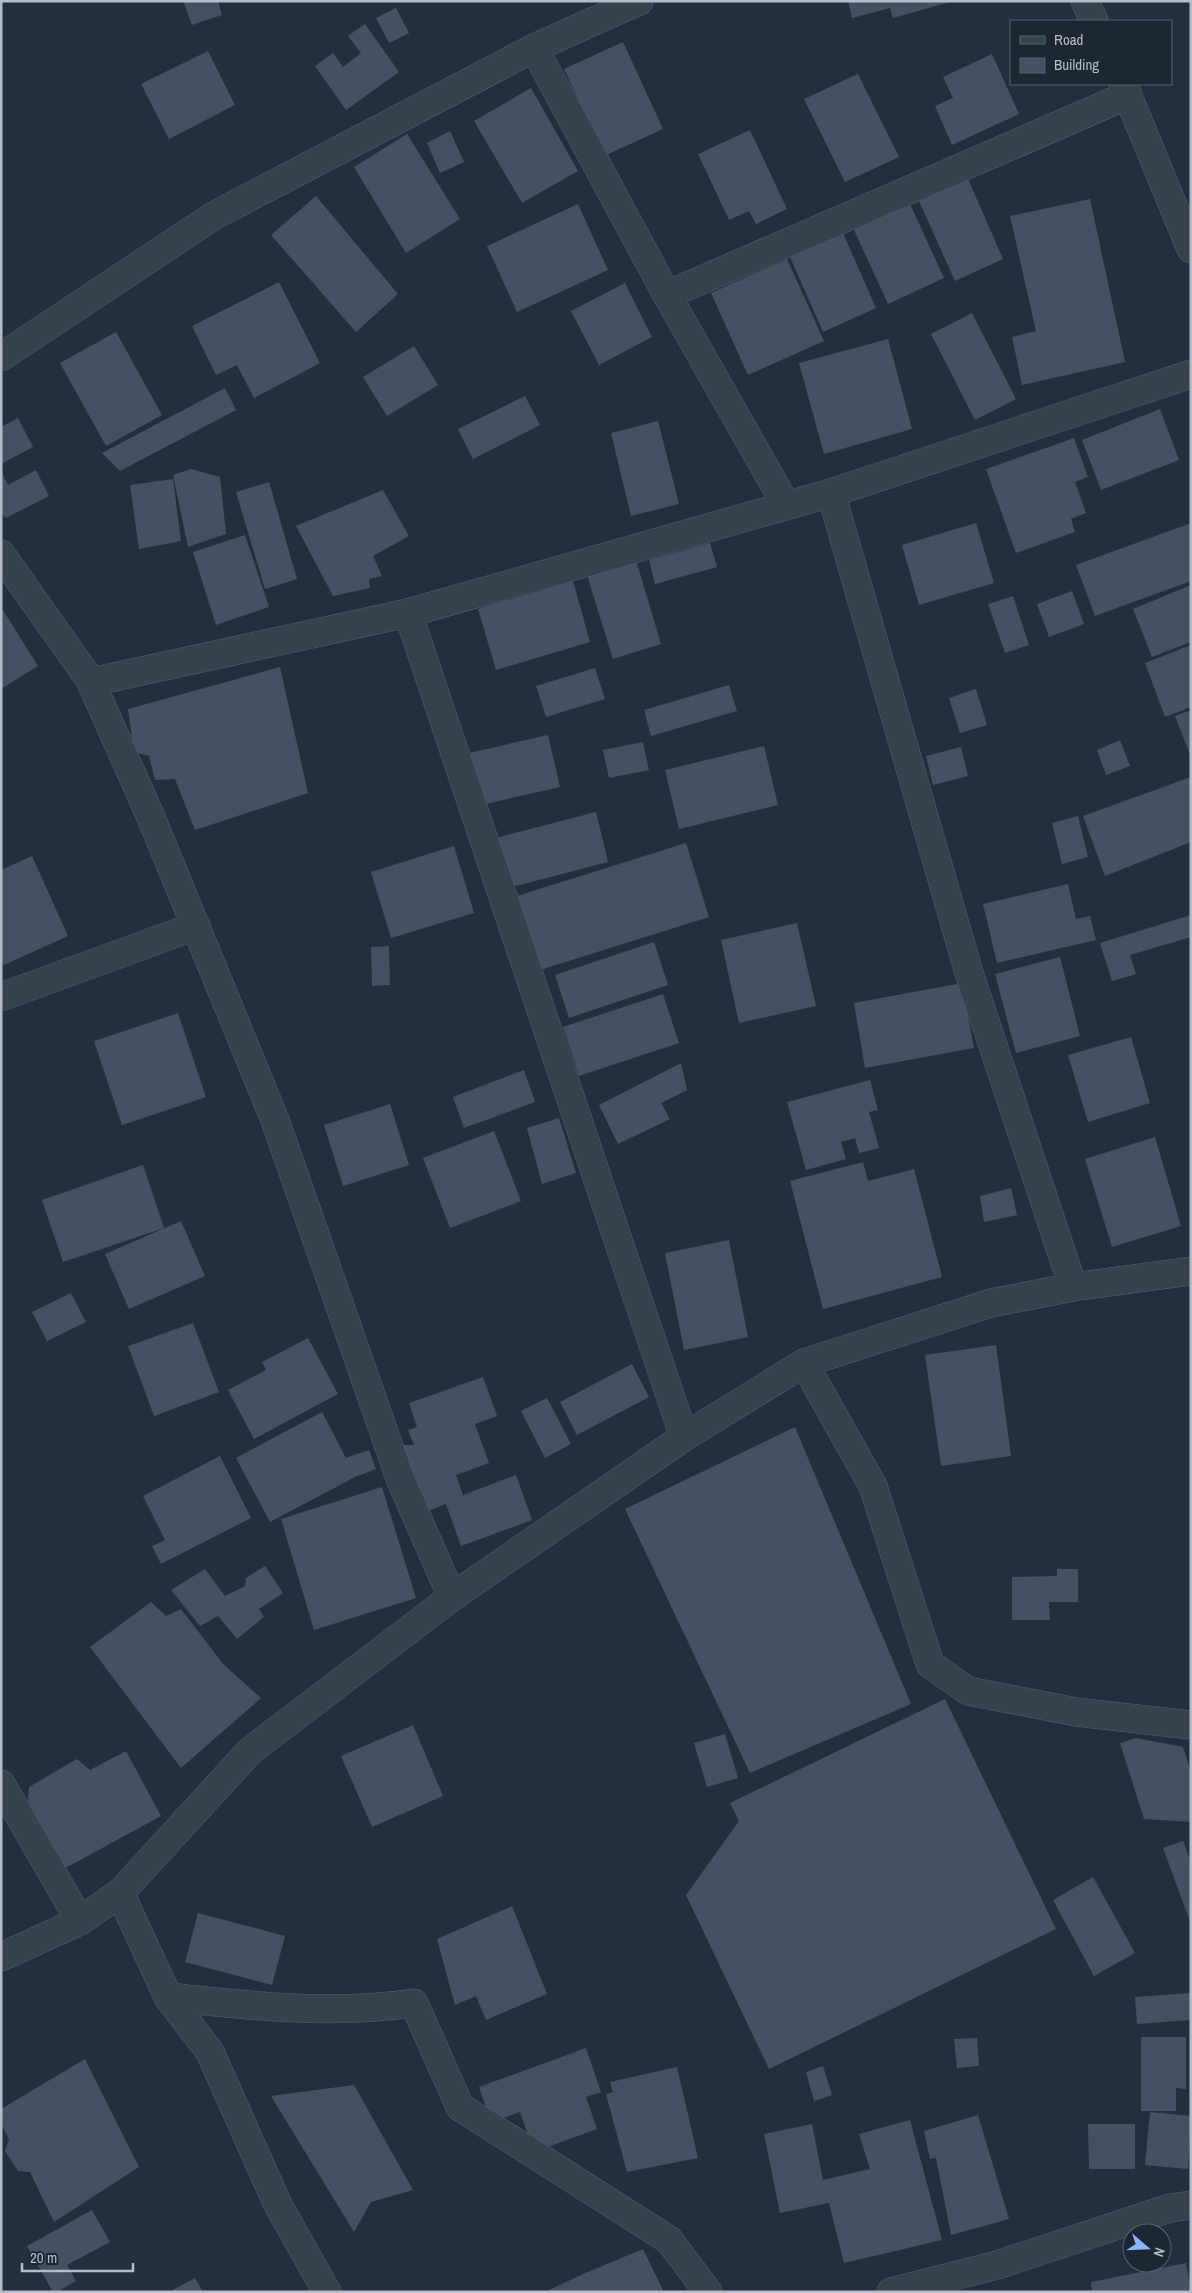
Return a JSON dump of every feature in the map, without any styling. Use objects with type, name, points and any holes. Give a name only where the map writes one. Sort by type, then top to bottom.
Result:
[{"type":"street","points":[[1,357],[215,215],[534,48],[639,1]]},
{"type":"street","points":[[1085,1],[1094,20]]},
{"type":"street","points":[[534,48],[667,295],[786,505]]},
{"type":"street","points":[[667,295],[1126,89],[1191,249]]},
{"type":"street","points":[[91,682],[408,613],[831,493],[1191,374]]},
{"type":"street","points":[[831,493],[969,973],[1073,1287]]},
{"type":"street","points":[[1,554],[91,682],[150,815],[275,1120],[401,1481],[452,1597]]},
{"type":"street","points":[[408,613],[684,1437]]},
{"type":"street","points":[[1,997],[196,926]]},
{"type":"street","points":[[1,1957],[80,1921],[120,1892],[250,1752],[452,1597],[684,1437],[804,1363],[991,1303],[1073,1287],[1191,1271]]},
{"type":"street","points":[[804,1363],[873,1486],[930,1664],[968,1691],[1076,1712],[1191,1725]]},
{"type":"street","points":[[1,1784],[80,1921]]},
{"type":"street","points":[[120,1892],[168,1997],[210,2052],[277,2202],[327,2292]]},
{"type":"street","points":[[168,1997],[269,2008],[380,2008],[414,2002],[460,2107],[669,2240],[708,2292]]},
{"type":"street","points":[[891,2292],[997,2265],[1170,2208],[1191,2205]]},
{"type":"building","points":[[183,1],[218,1],[222,15],[192,25]]},
{"type":"building","points":[[848,1],[950,2],[893,18],[890,8],[852,18]]},
{"type":"building","points":[[396,8],[409,33],[389,43],[376,18]]},
{"type":"building","points":[[365,24],[399,72],[346,110],[315,66],[333,53],[343,67],[361,53],[348,36]]},
{"type":"building","points":[[623,42],[663,129],[604,156],[564,69]]},
{"type":"building","points":[[208,51],[235,105],[169,139],[141,84]]},
{"type":"building","points":[[992,54],[1019,114],[952,145],[935,106],[953,98],[943,77]]},
{"type":"building","points":[[858,74],[899,157],[845,182],[804,99]]},
{"type":"building","points":[[531,88],[578,171],[522,203],[474,121]]},
{"type":"building","points":[[750,130],[787,209],[756,224],[749,211],[729,220],[698,154]]},
{"type":"building","points":[[450,131],[464,162],[440,173],[427,143]]},
{"type":"building","points":[[407,134],[460,219],[406,253],[354,167]]},
{"type":"building","points":[[968,179],[1003,259],[955,281],[919,201]]},
{"type":"building","points":[[316,196],[398,294],[356,332],[271,235]]},
{"type":"building","points":[[1090,199],[1125,362],[1022,385],[1012,337],[1036,331],[1010,216]]},
{"type":"building","points":[[578,204],[608,270],[517,312],[487,246]]},
{"type":"building","points":[[910,204],[944,278],[888,304],[854,230]]},
{"type":"building","points":[[843,233],[876,308],[823,332],[790,257]]},
{"type":"building","points":[[787,259],[824,341],[748,375],[711,293]]},
{"type":"building","points":[[279,282],[320,363],[254,398],[237,365],[216,375],[192,326]]},
{"type":"building","points":[[625,283],[652,337],[599,365],[571,311]]},
{"type":"building","points":[[972,313],[1016,399],[975,420],[931,334]]},
{"type":"building","points":[[116,332],[162,415],[106,446],[60,363]]},
{"type":"building","points":[[888,339],[912,429],[824,454],[799,363]]},
{"type":"building","points":[[414,346],[438,385],[387,416],[363,377]]},
{"type":"building","points":[[225,388],[236,410],[120,471],[102,453]]},
{"type":"building","points":[[525,396],[540,425],[473,459],[458,429]]},
{"type":"building","points":[[1160,409],[1179,460],[1101,490],[1082,440]]},
{"type":"building","points":[[18,418],[33,447],[1,464],[1,427]]},
{"type":"building","points":[[658,421],[679,504],[631,516],[611,433]]},
{"type":"building","points":[[1074,438],[1088,477],[1075,482],[1086,513],[1071,519],[1075,532],[1016,553],[986,469]]},
{"type":"building","points":[[191,469],[220,477],[226,534],[188,547],[173,475]]},
{"type":"building","points":[[36,470],[49,496],[6,518],[1,514],[1,471],[8,485]]},
{"type":"building","points":[[173,479],[181,541],[139,549],[130,485]]},
{"type":"building","points":[[269,482],[297,579],[265,589],[236,492]]},
{"type":"building","points":[[383,490],[409,536],[373,556],[382,576],[369,579],[370,588],[333,596],[296,526]]},
{"type":"building","points":[[976,523],[994,583],[919,605],[902,545]]},
{"type":"building","points":[[1191,523],[1191,581],[1095,616],[1076,565]]},
{"type":"building","points":[[245,535],[269,607],[216,625],[193,552]]},
{"type":"building","points":[[710,543],[717,567],[655,584],[649,560]]},
{"type":"building","points":[[636,560],[661,644],[613,659],[587,575]]},
{"type":"building","points":[[573,581],[590,642],[496,670],[478,609]]},
{"type":"building","points":[[1191,585],[1191,642],[1152,657],[1133,609]]},
{"type":"building","points":[[1072,591],[1084,624],[1049,637],[1037,604]]},
{"type":"building","points":[[1013,596],[1029,645],[1005,653],[988,604]]},
{"type":"building","points":[[1,607],[38,666],[1,689]]},
{"type":"building","points":[[1191,645],[1191,707],[1165,717],[1145,663]]},
{"type":"building","points":[[280,667],[308,793],[195,830],[175,779],[155,780],[149,756],[134,752],[128,709]]},
{"type":"building","points":[[595,668],[605,699],[546,717],[536,686]]},
{"type":"building","points":[[729,685],[737,711],[651,736],[644,710]]},
{"type":"building","points":[[976,689],[987,725],[960,733],[949,698]]},
{"type":"building","points":[[1191,710],[1191,757],[1175,716]]},
{"type":"building","points":[[548,735],[560,787],[481,805],[469,753]]},
{"type":"building","points":[[1120,740],[1130,766],[1106,775],[1097,750]]},
{"type":"building","points":[[643,742],[649,770],[609,778],[603,750]]},
{"type":"building","points":[[764,746],[778,805],[679,829],[665,770]]},
{"type":"building","points":[[961,747],[968,776],[933,785],[926,756]]},
{"type":"building","points":[[1191,777],[1191,842],[1105,876],[1083,816]]},
{"type":"building","points":[[596,812],[608,862],[508,888],[495,838]]},
{"type":"building","points":[[1078,816],[1088,857],[1062,864],[1052,823]]},
{"type":"building","points":[[686,843],[709,917],[540,970],[517,896]]},
{"type":"building","points":[[454,846],[474,913],[391,938],[371,872]]},
{"type":"building","points":[[32,856],[68,936],[4,965],[1,960],[1,870]]},
{"type":"building","points":[[1068,884],[1076,919],[1090,916],[1096,940],[997,963],[983,904]]},
{"type":"building","points":[[1191,915],[1191,937],[1130,955],[1136,974],[1112,981],[1100,943]]},
{"type":"building","points":[[797,923],[816,1006],[739,1023],[721,940]]},
{"type":"building","points":[[654,942],[668,985],[569,1018],[555,975]]},
{"type":"building","points":[[389,946],[390,985],[372,986],[371,947]]},
{"type":"building","points":[[1060,957],[1080,1036],[1016,1053],[995,974]]},
{"type":"building","points":[[962,983],[974,1048],[865,1068],[854,1003]]},
{"type":"building","points":[[663,994],[679,1043],[579,1076],[563,1027]]},
{"type":"building","points":[[178,1013],[206,1097],[122,1125],[94,1041]]},
{"type":"building","points":[[1131,1037],[1150,1103],[1088,1122],[1068,1055]]},
{"type":"building","points":[[681,1063],[687,1090],[661,1103],[670,1119],[618,1144],[599,1105]]},
{"type":"building","points":[[524,1070],[535,1102],[464,1128],[453,1097]]},
{"type":"building","points":[[870,1080],[878,1110],[869,1112],[879,1148],[859,1153],[855,1138],[841,1142],[846,1159],[806,1170],[787,1102]]},
{"type":"building","points":[[390,1104],[409,1165],[343,1186],[324,1125]]},
{"type":"building","points":[[559,1118],[576,1173],[542,1184],[527,1128]]},
{"type":"building","points":[[494,1131],[521,1201],[450,1228],[423,1158]]},
{"type":"building","points":[[1155,1137],[1181,1226],[1112,1247],[1085,1159]]},
{"type":"building","points":[[863,1162],[868,1181],[914,1169],[942,1277],[823,1309],[790,1181]]},
{"type":"building","points":[[143,1165],[164,1228],[63,1262],[42,1200]]},
{"type":"building","points":[[1011,1188],[1017,1215],[984,1222],[980,1196]]},
{"type":"building","points":[[181,1221],[205,1276],[129,1309],[105,1254]]},
{"type":"building","points":[[729,1240],[748,1337],[684,1350],[665,1253]]},
{"type":"building","points":[[71,1293],[86,1322],[47,1341],[32,1312]]},
{"type":"building","points":[[193,1323],[219,1392],[154,1416],[128,1346]]},
{"type":"building","points":[[308,1338],[338,1394],[254,1439],[228,1390],[266,1370],[262,1362]]},
{"type":"building","points":[[996,1345],[1011,1456],[941,1466],[925,1355]]},
{"type":"building","points":[[632,1364],[649,1397],[577,1435],[560,1402]]},
{"type":"building","points":[[483,1377],[497,1416],[475,1424],[489,1463],[456,1475],[463,1495],[516,1475],[532,1520],[461,1546],[446,1504],[420,1514],[403,1445],[414,1445],[408,1430],[417,1427],[409,1403]]},
{"type":"building","points":[[547,1398],[571,1444],[545,1458],[521,1411]]},
{"type":"building","points":[[322,1412],[346,1458],[369,1450],[376,1469],[355,1477],[270,1522],[236,1458]]},
{"type":"building","points":[[795,1427],[911,1704],[750,1773],[625,1509]]},
{"type":"building","points":[[220,1456],[251,1518],[161,1564],[152,1546],[165,1540],[143,1496]]},
{"type":"building","points":[[382,1487],[416,1598],[314,1630],[281,1519]]},
{"type":"building","points":[[265,1566],[283,1593],[259,1609],[264,1617],[237,1639],[218,1616],[200,1626],[171,1590],[205,1569],[225,1596],[245,1586],[246,1578]]},
{"type":"building","points":[[1057,1569],[1078,1569],[1078,1602],[1049,1602],[1050,1620],[1012,1620],[1012,1577],[1057,1576]]},
{"type":"building","points":[[151,1602],[166,1616],[181,1609],[224,1665],[261,1698],[181,1768],[90,1647]]},
{"type":"building","points":[[945,1699],[1056,1929],[769,2069],[686,1895],[739,1821],[730,1803]]},
{"type":"building","points":[[413,1725],[443,1796],[372,1827],[341,1756]]},
{"type":"building","points":[[725,1734],[738,1778],[707,1787],[694,1743]]},
{"type":"building","points":[[1136,1738],[1183,1747],[1191,1772],[1191,1822],[1144,1819],[1120,1743]]},
{"type":"building","points":[[126,1751],[161,1816],[60,1871],[27,1809],[29,1787],[77,1759],[90,1770]]},
{"type":"building","points":[[1183,1841],[1191,1862],[1191,1924],[1163,1848]]},
{"type":"building","points":[[1093,1877],[1135,1953],[1094,1976],[1053,1900]]},
{"type":"building","points":[[512,1906],[547,1994],[486,2020],[476,1996],[455,2005],[437,1939]]},
{"type":"building","points":[[198,1913],[285,1936],[272,1985],[185,1962]]},
{"type":"building","points":[[1191,1993],[1191,2020],[1137,2024],[1135,1997]]},
{"type":"building","points":[[1141,2037],[1186,2037],[1186,2089],[1176,2088],[1176,2111],[1141,2111]]},
{"type":"building","points":[[977,2038],[979,2066],[957,2068],[954,2039]]},
{"type":"building","points":[[586,2048],[601,2092],[586,2097],[597,2129],[534,2152],[520,2112],[491,2122],[479,2087]]},
{"type":"building","points":[[85,2059],[139,2167],[54,2222],[30,2172],[18,2171],[5,2151],[9,2139],[1,2124],[1,2109]]},
{"type":"building","points":[[823,2066],[832,2095],[814,2101],[806,2072]]},
{"type":"building","points":[[677,2067],[698,2158],[627,2172],[606,2094],[613,2092],[610,2082]]},
{"type":"building","points":[[354,2085],[413,2190],[371,2202],[354,2232],[271,2096]]},
{"type":"building","points":[[1150,2112],[1191,2116],[1188,2169],[1145,2165]]},
{"type":"building","points":[[978,2115],[1009,2219],[951,2235],[936,2158],[930,2159],[924,2131]]},
{"type":"building","points":[[910,2120],[942,2240],[844,2263],[829,2203],[780,2213],[764,2134],[812,2124],[823,2180],[870,2169],[859,2134]]},
{"type":"building","points":[[1088,2124],[1135,2124],[1135,2169],[1089,2169]]},
{"type":"building","points":[[92,2210],[110,2242],[67,2265],[76,2281],[57,2292],[53,2292],[27,2246]]},
{"type":"building","points":[[643,2249],[664,2292],[545,2292],[583,2274]]},
{"type":"building","points":[[1186,2263],[1191,2292],[1092,2292],[1091,2282],[1136,2273],[1172,2273],[1172,2266]]},
{"type":"building","points":[[195,2278],[203,2292],[169,2292]]}]
